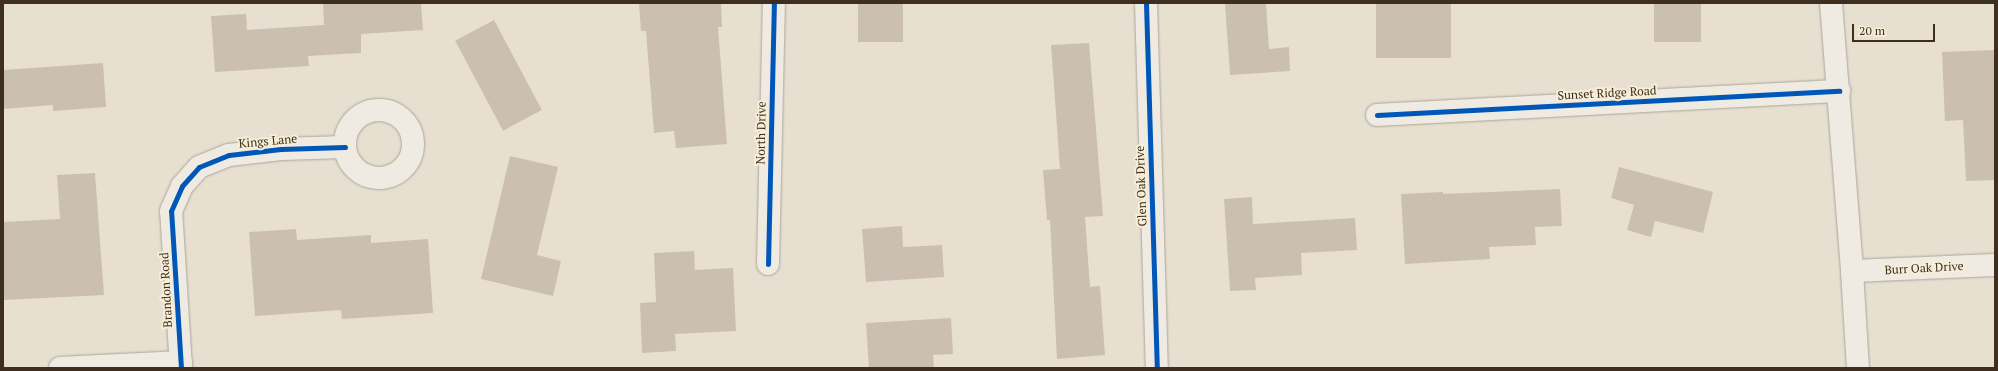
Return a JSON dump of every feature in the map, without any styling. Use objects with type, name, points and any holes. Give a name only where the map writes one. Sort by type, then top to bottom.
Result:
[{"type":"street","name":"North Drive","points":[[768,264],[774,3]]},
{"type":"street","name":"Glen Oak Drive","points":[[1146,3],[1157,368]]},
{"type":"street","points":[[1831,3],[1839,91],[1858,368]]},
{"type":"street","name":"Sunset Ridge Road","points":[[1377,115],[1839,91]]},
{"type":"street","name":"Kings Lane","points":[[171,211],[182,186],[199,167],[229,155],[281,149],[345,147]]},
{"type":"street","name":"Brandon Road","points":[[171,211],[181,365]]},
{"type":"street","name":"Burr Oak Drive","points":[[1852,271],[1995,265]]},
{"type":"street","points":[[60,368],[181,365]]},
{"type":"building","points":[[323,3],[421,3],[423,30],[361,34],[361,53],[308,56],[309,66],[215,72],[211,16],[246,14],[247,30],[324,25]]},
{"type":"building","points":[[639,3],[721,3],[722,27],[718,27],[727,144],[676,148],[674,131],[654,133],[646,31],[641,31]]},
{"type":"building","points":[[858,3],[903,3],[903,42],[858,42]]},
{"type":"building","points":[[1225,3],[1266,3],[1269,49],[1289,47],[1290,71],[1230,75]]},
{"type":"building","points":[[1376,3],[1451,3],[1451,58],[1376,58]]},
{"type":"building","points":[[1654,3],[1701,3],[1701,42],[1654,42]]},
{"type":"building","points":[[494,20],[542,110],[503,131],[455,41]]},
{"type":"building","points":[[1089,43],[1103,216],[1085,217],[1090,287],[1100,286],[1105,355],[1057,359],[1050,220],[1047,220],[1043,170],[1060,169],[1051,45]]},
{"type":"building","points":[[1995,50],[1995,180],[1966,181],[1963,120],[1945,121],[1942,52]]},
{"type":"building","points":[[103,63],[106,107],[53,111],[53,105],[3,109],[3,70]]},
{"type":"building","points":[[510,156],[558,167],[537,255],[561,261],[553,296],[481,279]]},
{"type":"building","points":[[1619,167],[1713,192],[1703,233],[1655,221],[1651,237],[1627,230],[1634,205],[1611,198]]},
{"type":"building","points":[[95,173],[104,295],[3,300],[3,222],[60,219],[57,175]]},
{"type":"building","points":[[1560,189],[1562,226],[1535,227],[1536,245],[1489,247],[1490,259],[1405,264],[1401,194],[1443,192],[1443,194]]},
{"type":"building","points":[[1252,197],[1253,224],[1355,218],[1357,250],[1301,253],[1302,275],[1255,278],[1256,290],[1230,291],[1224,199]]},
{"type":"building","points":[[902,226],[903,247],[942,245],[944,277],[866,282],[862,229]]},
{"type":"building","points":[[296,229],[297,240],[371,235],[371,243],[428,239],[433,313],[342,319],[341,310],[255,316],[249,232]]},
{"type":"building","points":[[694,251],[695,270],[733,268],[736,331],[675,334],[676,351],[642,353],[640,303],[656,302],[654,253]]},
{"type":"building","points":[[951,318],[953,354],[933,355],[934,368],[869,368],[866,323]]},
{"type":"cycle path","points":[[768,264],[774,3]]},
{"type":"cycle path","points":[[1146,3],[1157,368]]},
{"type":"cycle path","points":[[1377,115],[1839,91]]},
{"type":"cycle path","points":[[181,368],[171,211],[182,186],[199,167],[229,155],[281,149],[345,147]]}]
